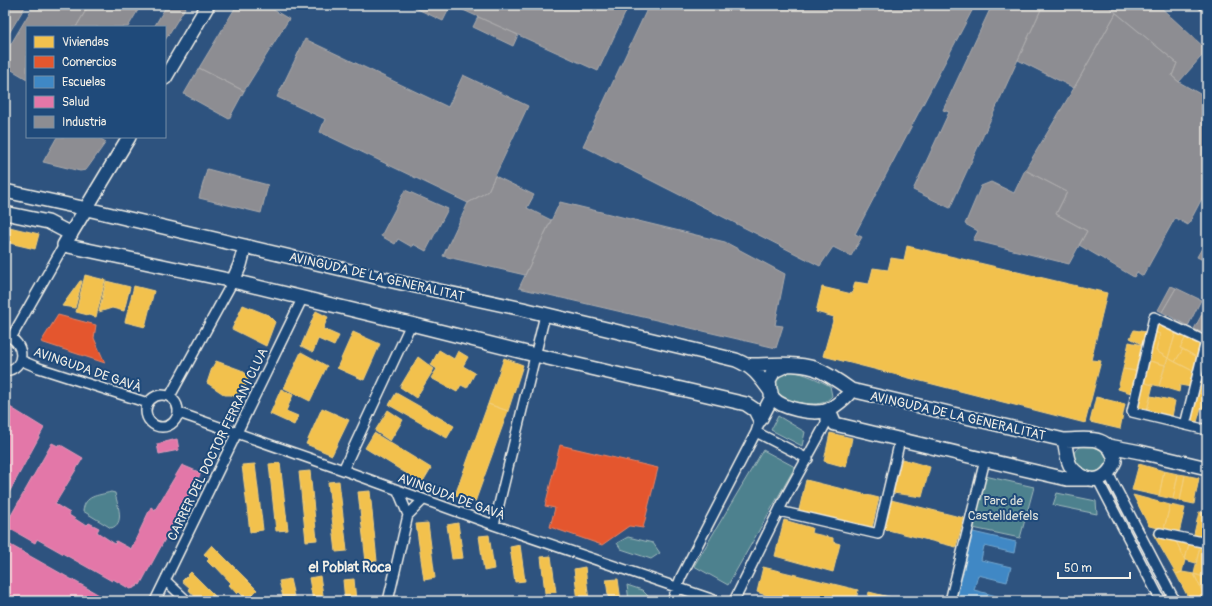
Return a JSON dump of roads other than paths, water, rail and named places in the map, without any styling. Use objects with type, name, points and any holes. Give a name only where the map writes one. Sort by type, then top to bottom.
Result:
[{"type":"street","points":[[166,76],[208,5]]},
{"type":"street","points":[[5,371],[14,368],[20,360],[21,349],[19,344],[8,337],[83,213],[87,209],[128,138]]},
{"type":"street","name":"AVINGUDA DE LA GENERALITAT","points":[[5,191],[690,348],[736,360],[748,365]]},
{"type":"street","points":[[5,213],[48,222],[71,234]]},
{"type":"street","points":[[64,245],[233,281],[535,355],[746,404],[755,410],[758,426],[808,459]]},
{"type":"street","points":[[170,396],[233,281],[245,246]]},
{"type":"street","name":"CARRER DEL DOCTOR FERRAN I CLUA","points":[[155,601],[302,299]]},
{"type":"street","points":[[494,525],[545,315]]},
{"type":"street","points":[[1185,424],[1206,341],[1154,317],[1132,412],[1207,430]]},
{"type":"street","points":[[343,470],[411,324]]},
{"type":"street","name":"AVINGUDA DE GAVÀ","points":[[20,360],[39,368],[148,403]]},
{"type":"street","points":[[734,601],[779,511],[826,423],[830,408],[841,397],[841,388],[832,377],[814,368],[787,365],[748,365]]},
{"type":"street","points":[[748,365],[760,377],[779,403],[798,410],[817,412],[830,408],[849,395],[852,390]]},
{"type":"street","points":[[672,601],[681,577],[758,426],[771,394],[769,380],[774,371],[787,365]]},
{"type":"street","name":"AVINGUDA DE LA GENERALITAT","points":[[832,377],[852,390],[1065,446]]},
{"type":"street","points":[[160,394],[170,396],[178,404],[179,413],[170,426],[156,426],[149,420],[147,415],[146,408],[148,403],[155,396],[160,394]]},
{"type":"street","points":[[830,408],[835,424],[1067,478],[1098,477],[1115,461],[1129,454],[1140,452]]},
{"type":"street","name":"AVINGUDA DE GAVÀ","points":[[179,413],[343,470],[494,525],[717,601]]},
{"type":"street","points":[[1175,601],[1098,477],[1073,470],[1067,459],[1065,446],[1070,445],[1077,440],[1083,439],[1100,441],[1109,446],[1207,468]]},
{"type":"street","points":[[779,511],[878,534],[900,440]]},
{"type":"street","points":[[1109,446],[1114,454],[1115,461]]},
{"type":"street","points":[[950,601],[985,460]]},
{"type":"street","points":[[1098,477],[1161,601]]},
{"type":"street","points":[[398,491],[408,515]]},
{"type":"street","points":[[388,601],[408,515],[423,500]]},
{"type":"street","points":[[1160,533],[1207,543]]},
{"type":"street","points":[[166,581],[187,601]]},
{"type":"railway","points":[[1197,5],[1207,14]]},
{"type":"district","name":"el Poblat Roca","points":[[350,567]]},
{"type":"park label","name":"Parc de Castelldefels","points":[[1003,508]]}]
